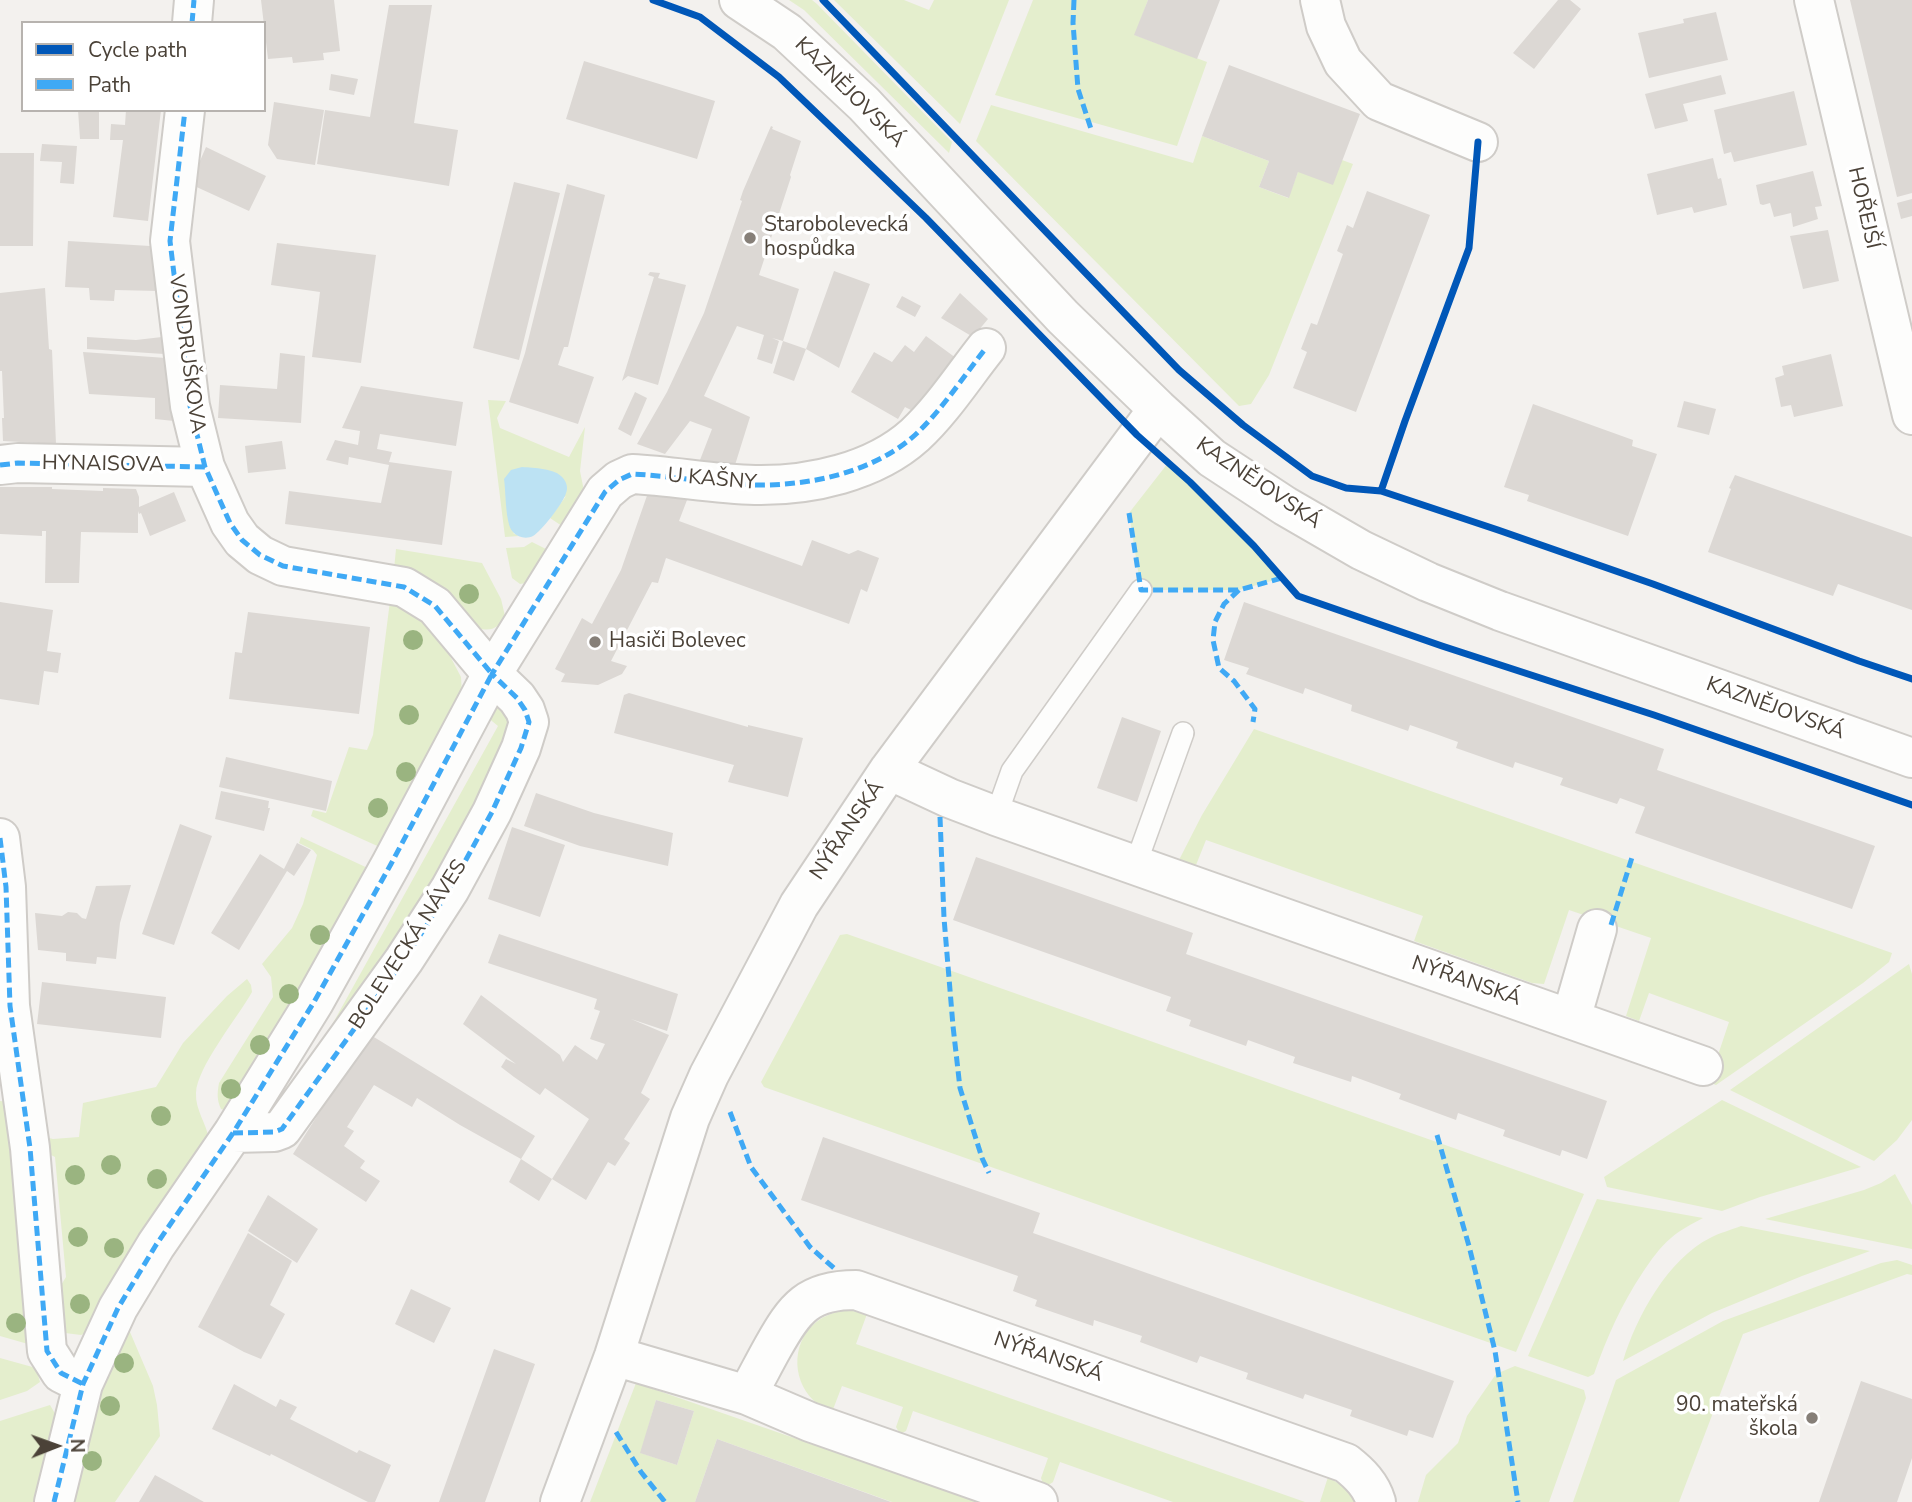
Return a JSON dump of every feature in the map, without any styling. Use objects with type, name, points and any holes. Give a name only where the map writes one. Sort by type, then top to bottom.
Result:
[{"type":"street","points":[[192,21],[194,0]]},
{"type":"street","name":"KAZNĚJOVSKÁ","points":[[739,0],[787,32],[864,104],[1063,317],[1158,409],[1212,458],[1285,506],[1361,550],[1428,582],[1500,611],[1912,758]]},
{"type":"street","points":[[1320,0],[1326,26],[1343,62],[1379,101],[1478,142]]},
{"type":"street","name":"HOŘEJŠÍ","points":[[1814,0],[1912,415]]},
{"type":"street","name":"VONDRUŠKOVA","points":[[185,112],[170,241],[190,406],[205,467],[230,523],[242,540],[260,555],[283,566],[404,587],[435,606],[492,674]]},
{"type":"street","name":"U KAŠNY","points":[[492,674],[605,492],[619,480],[632,474],[756,485],[798,482],[853,470],[878,460],[915,435],[986,348]]},
{"type":"street","name":"NÝŘANSKÁ","points":[[561,1502],[614,1356],[690,1118],[709,1075],[799,905],[889,770],[1158,409]]},
{"type":"street","name":"HYNAISOVA","points":[[0,465],[18,463],[205,467]]},
{"type":"street","points":[[54,1502],[83,1384],[102,1338],[156,1245],[233,1133],[314,1002],[492,674]]},
{"type":"street","name":"BOLEVECKÁ NÁVES","points":[[233,1133],[274,1132],[282,1129],[404,960],[450,889],[492,812],[521,748],[529,722],[517,698],[492,674]]},
{"type":"street","name":"NÝŘANSKÁ","points":[[889,770],[949,799],[1703,1066]]},
{"type":"street","points":[[0,838],[6,887],[10,1006],[30,1148],[47,1351],[61,1373],[83,1384]]},
{"type":"street","points":[[1571,1019],[1597,929]]},
{"type":"street","name":"NÝŘANSKÁ","points":[[747,1395],[790,1318],[803,1305],[819,1295],[837,1290],[856,1290],[1346,1463],[1362,1476],[1376,1502]]},
{"type":"street","points":[[614,1356],[747,1395],[810,1422],[1038,1502]]},
{"type":"lane","points":[[996,816],[1013,771],[1141,590]]},
{"type":"lane","points":[[1135,866],[1183,733]]},
{"type":"green space","points":[[789,0],[812,0],[817,4],[952,142],[949,153],[804,10]]},
{"type":"green space","points":[[834,0],[904,0],[929,10],[934,0],[1009,0],[960,124]]},
{"type":"green space","points":[[1033,0],[1148,0],[1135,35],[1207,62],[1177,146],[995,95]]},
{"type":"green space","points":[[991,105],[1193,163],[1202,136],[1269,161],[1259,187],[1288,198],[1298,172],[1342,160],[1353,164],[1269,375],[1251,404],[1239,406],[976,141]]},
{"type":"green space","points":[[488,400],[506,401],[497,418],[500,428],[569,457],[585,427],[580,471],[584,491],[565,528],[550,518],[566,496],[513,533],[519,536],[505,537]]},
{"type":"green space","points":[[1168,463],[1282,578],[1239,590],[1141,590],[1129,513]]},
{"type":"green space","points":[[532,542],[550,551],[526,583],[520,584],[512,578],[506,548],[524,547]]},
{"type":"green space","points":[[396,549],[482,563],[501,599],[505,616],[503,620],[491,629],[478,628],[394,569]]},
{"type":"green space","points":[[390,601],[419,614],[441,639],[461,677],[462,693],[384,849],[311,816],[313,810],[326,813],[349,747],[367,750],[373,735]]},
{"type":"green space","points":[[501,704],[516,713],[470,830],[283,1113],[498,726],[487,717],[493,706]]},
{"type":"green space","points":[[1254,729],[1892,953],[1889,962],[1716,1085],[1709,1082],[1729,1022],[1649,993],[1639,1021],[1626,1016],[1651,938],[1569,910],[1544,984],[1532,983],[1414,941],[1423,916],[1206,840],[1196,865],[1179,860],[1202,815]]},
{"type":"green space","points":[[301,837],[372,870],[231,1112],[221,1109],[219,1083],[273,997],[271,977],[262,964],[292,928],[303,904],[317,855],[299,843]]},
{"type":"green space","points":[[847,934],[1584,1194],[1516,1352],[764,1087],[761,1082],[840,935]]},
{"type":"green space","points":[[1909,964],[1912,974],[1912,1120],[1897,1140],[1874,1161],[1730,1090]]},
{"type":"green space","points":[[247,979],[252,992],[210,1056],[198,1082],[196,1099],[209,1140],[90,1331],[81,1335],[65,1333],[58,1290],[66,1277],[55,1157],[41,1150],[41,1136],[53,1139],[79,1137],[83,1103],[156,1087],[183,1043],[227,996]]},
{"type":"green space","points":[[1722,1100],[1861,1167],[1722,1211],[1607,1187],[1604,1177]]},
{"type":"green space","points":[[0,1101],[10,1102],[35,1346],[0,1336]]},
{"type":"green space","points":[[1895,1174],[1912,1205],[1912,1249],[1765,1219],[1864,1190]]},
{"type":"green space","points":[[1597,1199],[1703,1218],[1675,1235],[1652,1258],[1621,1309],[1594,1374],[1588,1377],[1528,1356]]},
{"type":"green space","points":[[1741,1226],[1870,1251],[1712,1313],[1623,1361],[1645,1308],[1667,1275],[1695,1248],[1714,1236]]},
{"type":"green space","points":[[1897,1260],[1912,1265],[1912,1275],[1907,1274],[1743,1334],[1679,1502],[1573,1502],[1616,1380],[1723,1321],[1881,1263]]},
{"type":"green space","points":[[839,1311],[867,1314],[856,1344],[1305,1502],[1173,1502],[1060,1462],[1053,1482],[1047,1486],[1041,1478],[1048,1458],[913,1411],[906,1431],[900,1434],[896,1427],[903,1407],[842,1386],[832,1412],[809,1396],[799,1376],[797,1364],[801,1342],[807,1332],[815,1323]]},
{"type":"green space","points":[[127,1325],[153,1386],[160,1436],[115,1502],[66,1502],[94,1398]]},
{"type":"green space","points":[[0,1358],[36,1368],[40,1382],[27,1391],[0,1400]]},
{"type":"green space","points":[[1515,1366],[1584,1390],[1586,1398],[1549,1502],[1418,1502],[1426,1475],[1458,1443],[1467,1416],[1496,1374]]},
{"type":"green space","points":[[636,1383],[978,1502],[892,1502],[717,1439],[695,1502],[590,1502]],"holes":[[[656,1400],[694,1411],[677,1465],[641,1453]]]},
{"type":"green space","points":[[50,1405],[60,1422],[41,1502],[0,1502],[0,1421]]},
{"type":"green space","points":[[1328,1477],[1344,1488],[1355,1502],[1320,1502]]},
{"type":"water","points":[[522,467],[555,472],[563,478],[567,487],[552,516],[537,533],[528,537],[520,537],[510,528],[506,507],[504,479],[511,470]]},
{"type":"building","points":[[261,0],[334,0],[340,51],[323,53],[324,60],[293,63],[292,57],[268,59],[266,21],[263,21]]},
{"type":"building","points":[[1148,0],[1220,0],[1197,59],[1134,35]]},
{"type":"building","points":[[1558,0],[1570,0],[1581,9],[1534,69],[1513,53]]},
{"type":"building","points":[[1850,0],[1912,0],[1912,193],[1897,197]]},
{"type":"building","points":[[389,5],[432,5],[414,123],[458,130],[449,186],[317,164],[325,110],[370,117]]},
{"type":"building","points":[[1716,12],[1728,60],[1649,78],[1638,33],[1684,23],[1683,19]]},
{"type":"building","points":[[584,61],[715,101],[697,159],[566,119]]},
{"type":"building","points":[[1229,65],[1360,114],[1333,185],[1298,172],[1289,198],[1259,187],[1269,161],[1202,136]]},
{"type":"building","points":[[331,74],[358,79],[354,95],[329,90]]},
{"type":"building","points":[[1721,75],[1726,94],[1683,104],[1688,121],[1655,129],[1645,94]]},
{"type":"building","points":[[1794,91],[1807,145],[1734,162],[1731,152],[1724,154],[1714,110]]},
{"type":"building","points":[[274,102],[324,110],[315,165],[277,159],[268,145]]},
{"type":"building","points":[[78,112],[99,112],[99,139],[80,139]]},
{"type":"building","points":[[126,112],[161,112],[148,221],[113,217],[123,140],[110,140],[111,124],[125,125]]},
{"type":"building","points":[[771,126],[772,129],[801,141],[759,275],[799,289],[783,341],[772,338],[779,341],[772,364],[757,359],[764,335],[737,326],[704,396],[750,417],[735,465],[700,460],[712,429],[690,421],[665,454],[637,444],[667,392],[704,313],[743,191]]},
{"type":"building","points":[[42,144],[77,146],[74,184],[60,183],[62,162],[40,161]]},
{"type":"building","points":[[206,147],[266,176],[249,211],[190,184]]},
{"type":"building","points":[[0,153],[34,153],[33,246],[0,246]]},
{"type":"building","points":[[1713,158],[1727,205],[1694,213],[1692,207],[1657,215],[1647,174]]},
{"type":"building","points":[[1813,171],[1822,206],[1815,207],[1818,219],[1793,227],[1791,213],[1774,217],[1770,203],[1760,204],[1756,185]]},
{"type":"building","points":[[514,182],[560,193],[519,360],[473,348]]},
{"type":"building","points":[[567,184],[605,195],[568,347],[564,347],[558,365],[594,377],[578,424],[509,402],[525,353]]},
{"type":"building","points":[[1367,191],[1430,215],[1356,412],[1293,388],[1307,352],[1301,349],[1311,323],[1317,325],[1343,254],[1337,251],[1347,225],[1353,228]]},
{"type":"building","points":[[1912,199],[1912,216],[1901,219],[1897,203]]},
{"type":"building","points":[[1828,230],[1839,281],[1803,289],[1790,236]]},
{"type":"building","points":[[68,241],[150,246],[158,291],[115,290],[114,301],[90,300],[89,288],[65,287]]},
{"type":"building","points":[[277,243],[376,255],[361,363],[312,357],[320,292],[271,285]]},
{"type":"building","points":[[834,271],[870,284],[839,368],[806,349]]},
{"type":"building","points":[[650,272],[660,273],[658,278],[686,285],[658,385],[628,376],[622,381],[654,277],[648,275]]},
{"type":"building","points":[[45,288],[49,349],[52,350],[56,444],[3,441],[0,293]]},
{"type":"building","points":[[960,293],[988,319],[973,337],[941,318]]},
{"type":"building","points":[[902,296],[921,306],[915,317],[896,307]]},
{"type":"building","points":[[926,336],[956,358],[915,412],[905,407],[898,419],[851,392],[874,352],[892,362],[905,345],[914,352]]},
{"type":"building","points":[[87,337],[136,340],[162,337],[164,354],[87,349]]},
{"type":"building","points":[[783,341],[806,349],[794,381],[773,373]]},
{"type":"building","points":[[83,352],[166,358],[174,421],[155,419],[155,398],[89,394]]},
{"type":"building","points":[[280,353],[305,356],[301,423],[218,418],[220,385],[277,389]]},
{"type":"building","points":[[1831,354],[1843,406],[1794,417],[1791,405],[1781,407],[1775,378],[1784,375],[1782,366]]},
{"type":"building","points":[[361,386],[463,402],[456,446],[380,434],[377,449],[392,452],[389,462],[452,471],[442,545],[285,524],[289,491],[381,503],[389,465],[349,457],[348,465],[326,460],[335,440],[358,445],[360,431],[342,428]]},
{"type":"building","points":[[635,392],[647,398],[631,436],[618,429]]},
{"type":"building","points":[[1684,401],[1716,409],[1709,435],[1677,427]]},
{"type":"building","points":[[1533,404],[1633,440],[1632,446],[1657,454],[1628,536],[1527,501],[1529,495],[1504,487]]},
{"type":"building","points":[[282,441],[286,469],[248,473],[245,446]]},
{"type":"building","points":[[1735,475],[1912,537],[1912,610],[1838,584],[1833,596],[1708,552]]},
{"type":"building","points":[[0,487],[103,491],[103,488],[136,489],[139,507],[174,492],[186,521],[150,536],[138,511],[138,533],[81,532],[79,583],[45,583],[46,531],[42,531],[42,536],[0,534]]},
{"type":"building","points":[[650,487],[687,500],[679,521],[802,566],[812,540],[849,554],[858,550],[879,558],[867,592],[861,589],[849,624],[666,558],[658,583],[652,582],[611,661],[627,666],[622,674],[598,685],[561,682],[565,674],[555,669],[582,618],[592,624],[621,570]]},
{"type":"building","points":[[0,602],[53,610],[47,651],[61,653],[58,673],[44,671],[39,705],[0,699]]},
{"type":"building","points":[[1244,602],[1664,749],[1657,770],[1875,846],[1852,909],[1635,833],[1645,807],[1620,798],[1617,804],[1560,785],[1563,778],[1515,762],[1513,768],[1456,748],[1458,742],[1433,733],[1410,725],[1408,731],[1351,711],[1352,705],[1305,688],[1303,694],[1246,674],[1249,668],[1224,660]]},
{"type":"building","points":[[248,612],[370,627],[359,714],[229,699],[235,652],[242,653]]},
{"type":"building","points":[[629,693],[748,727],[803,738],[788,797],[728,782],[734,765],[614,733],[624,695]]},
{"type":"building","points":[[1122,717],[1161,731],[1137,802],[1097,788]]},
{"type":"building","points":[[226,757],[332,781],[326,811],[219,787]]},
{"type":"building","points":[[221,791],[269,801],[270,808],[264,831],[215,819]]},
{"type":"building","points":[[536,793],[594,813],[673,833],[668,866],[580,846],[524,826]]},
{"type":"building","points":[[180,824],[212,836],[174,945],[142,934]]},
{"type":"building","points":[[512,827],[565,845],[540,917],[488,899]]},
{"type":"building","points":[[297,843],[311,850],[294,876],[287,871],[239,950],[211,933],[260,854],[284,869]]},
{"type":"building","points":[[976,857],[1193,933],[1186,954],[1607,1101],[1587,1159],[1562,1150],[1560,1156],[1503,1136],[1505,1130],[1458,1113],[1456,1120],[1399,1099],[1401,1094],[1352,1076],[1351,1082],[1293,1063],[1295,1057],[1248,1040],[1246,1046],[1189,1026],[1191,1020],[1166,1011],[1171,997],[953,920]]},
{"type":"building","points":[[131,885],[120,923],[116,959],[97,957],[96,964],[66,961],[66,953],[38,950],[35,913],[62,916],[68,912],[77,913],[86,919],[96,886]]},
{"type":"building","points":[[499,934],[678,994],[667,1031],[631,1019],[669,1035],[641,1093],[650,1099],[624,1139],[630,1143],[615,1166],[608,1162],[586,1200],[552,1179],[589,1119],[545,1088],[540,1095],[514,1077],[501,1067],[506,1059],[516,1064],[463,1024],[481,995],[560,1055],[563,1062],[575,1045],[597,1060],[605,1044],[590,1039],[600,1011],[594,1009],[597,999],[488,963]]},
{"type":"building","points":[[42,982],[166,997],[161,1038],[37,1024]]},
{"type":"building","points":[[369,1034],[535,1136],[521,1159],[417,1098],[412,1107],[374,1085],[347,1127],[354,1131],[344,1146],[365,1161],[360,1168],[380,1181],[366,1202],[293,1154]]},
{"type":"building","points":[[823,1137],[1040,1213],[1033,1233],[1454,1381],[1433,1438],[1409,1430],[1407,1436],[1350,1416],[1352,1410],[1305,1394],[1303,1399],[1246,1379],[1248,1373],[1200,1356],[1197,1363],[1140,1342],[1142,1336],[1094,1320],[1093,1326],[1035,1306],[1037,1300],[1013,1291],[1018,1276],[801,1200]]},
{"type":"building","points":[[521,1159],[552,1179],[539,1201],[509,1182]]},
{"type":"building","points":[[268,1195],[318,1229],[297,1263],[248,1231]]},
{"type":"building","points":[[248,1233],[292,1261],[270,1305],[285,1314],[261,1359],[198,1327]]},
{"type":"building","points":[[411,1289],[451,1308],[434,1343],[395,1324]]},
{"type":"building","points":[[494,1349],[535,1364],[485,1502],[439,1502]]},
{"type":"building","points":[[1861,1381],[1912,1399],[1912,1458],[1897,1502],[1819,1502]]},
{"type":"building","points":[[234,1384],[276,1407],[280,1399],[297,1407],[290,1419],[357,1453],[359,1450],[391,1465],[375,1502],[368,1502],[271,1454],[270,1456],[212,1429]]},
{"type":"building","points":[[656,1400],[694,1411],[677,1465],[640,1453]]},
{"type":"building","points":[[717,1439],[891,1502],[695,1502]]},
{"type":"building","points":[[155,1475],[204,1502],[139,1502]]},
{"type":"marked path","points":[[192,21],[194,0]]},
{"type":"marked path","points":[[1074,0],[1078,89],[1091,129]]},
{"type":"marked path","points":[[54,1502],[83,1384],[118,1308],[156,1245],[233,1133],[314,1002],[492,674],[435,606],[404,587],[283,566],[260,555],[242,540],[230,523],[205,467],[190,406],[170,241],[185,112]]},
{"type":"marked path","points":[[233,1133],[274,1132],[282,1129],[404,960],[450,889],[492,812],[521,748],[529,722],[517,698],[492,674],[605,492],[619,480],[632,474],[776,485],[819,479],[861,467],[899,448],[915,435],[986,348]]},
{"type":"marked path","points":[[0,465],[18,463],[205,467]]},
{"type":"marked path","points":[[1129,513],[1141,590],[1239,590],[1282,578]]},
{"type":"marked path","points":[[1239,590],[1224,604],[1215,622],[1213,640],[1219,668],[1234,681],[1255,709],[1253,722]]},
{"type":"marked path","points":[[940,817],[944,918],[960,1088],[989,1173]]},
{"type":"marked path","points":[[0,838],[6,887],[10,1006],[30,1148],[47,1351],[61,1373],[83,1384]]},
{"type":"marked path","points":[[1611,925],[1633,854]]},
{"type":"marked path","points":[[730,1112],[751,1167],[810,1247],[835,1269]]},
{"type":"marked path","points":[[1437,1135],[1469,1246],[1495,1351],[1518,1502]]},
{"type":"marked path","points":[[616,1432],[641,1472],[665,1502]]},
{"type":"cycle path","points":[[653,0],[700,17],[779,77],[926,218],[1137,435],[1190,482],[1254,546],[1298,596],[1912,805]]},
{"type":"cycle path","points":[[823,0],[1179,370],[1243,425],[1312,476],[1346,488],[1381,491],[1498,530],[1912,679]]},
{"type":"cycle path","points":[[1381,491],[1469,248],[1478,142]]},
{"type":"place","name":"Starobolevecká hospůdka","points":[[750,238]]},
{"type":"place","name":"Hasiči Bolevec","points":[[595,642]]},
{"type":"place","name":"90. mateřská škola","points":[[1812,1418]]}]
